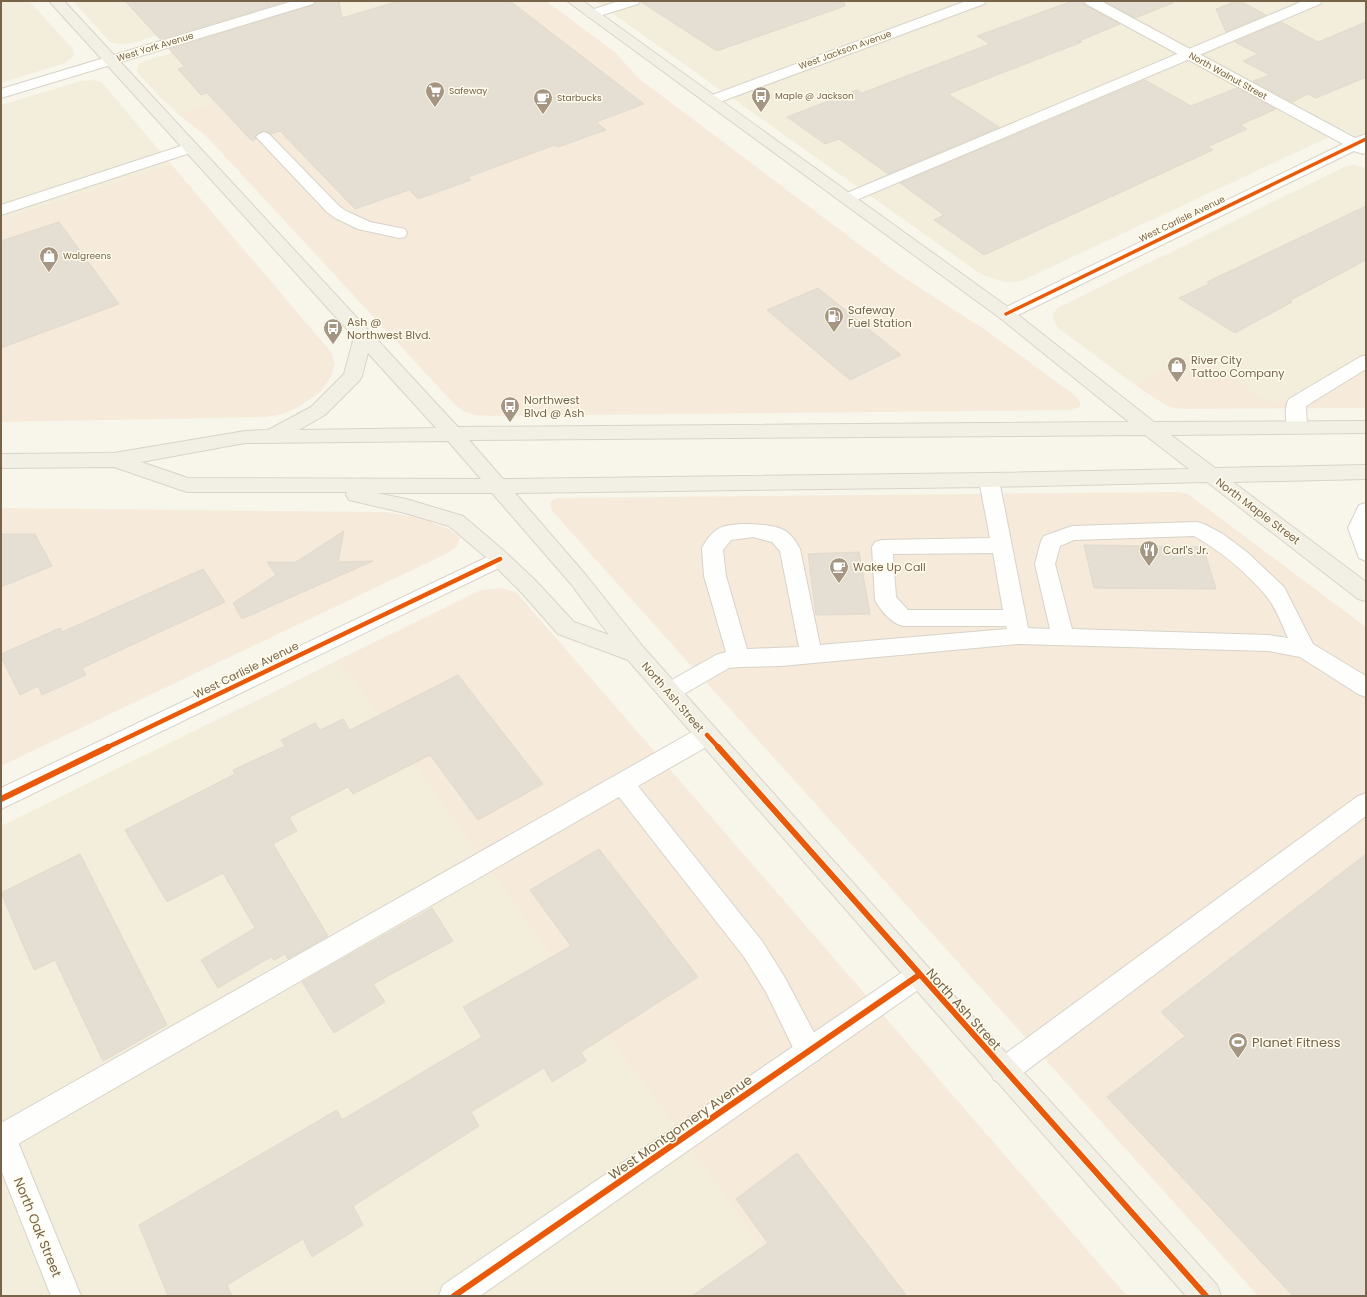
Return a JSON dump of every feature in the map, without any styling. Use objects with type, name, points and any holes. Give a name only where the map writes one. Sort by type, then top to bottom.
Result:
[{"type":"main road","name":"North Ash Street","points":[[56,1],[453,434],[578,579],[636,654],[669,692],[1202,1295]]},
{"type":"main road","name":"North Maple Street","points":[[574,1],[848,198],[1006,314],[1210,476],[1366,593]]},
{"type":"main road","points":[[271,437],[318,411],[353,376],[363,337]]},
{"type":"main road","points":[[1,461],[114,460],[245,437],[1366,427]]},
{"type":"main road","points":[[114,460],[187,485],[499,486],[989,480],[1366,472]]},
{"type":"main road","points":[[310,486],[406,506],[456,521],[500,559],[528,586],[566,628],[636,654]]},
{"type":"street","name":"West York Avenue","points":[[1,94],[308,1]]},
{"type":"street","points":[[593,14],[633,1]]},
{"type":"street","name":"West Jackson Avenue","points":[[712,100],[979,1]]},
{"type":"street","name":"North Walnut Street","points":[[1091,1],[1362,145]]},
{"type":"street","points":[[848,198],[1315,1]]},
{"type":"street","points":[[264,137],[332,209],[345,219],[373,228],[399,233]]},
{"type":"street","name":"West Carlisle Avenue","points":[[1006,314],[1362,145]]},
{"type":"street","points":[[1,210],[190,148]]},
{"type":"street","points":[[1296,428],[1296,403],[1366,361]]},
{"type":"street","points":[[989,480],[1017,627]]},
{"type":"street","points":[[1366,510],[1358,528],[1366,553]]},
{"type":"street","points":[[1062,638],[1045,564],[1051,541],[1072,533],[1197,529],[1216,539],[1241,558],[1276,593],[1305,650]]},
{"type":"street","points":[[740,658],[715,576],[712,548],[725,534],[753,530],[779,536],[790,548],[811,654]]},
{"type":"street","points":[[1001,546],[882,547],[886,600],[903,618],[1017,627],[1062,638],[1269,643],[1305,650],[1366,688]]},
{"type":"street","name":"West Carlisle Avenue","points":[[1,799],[500,559]]},
{"type":"street","points":[[669,692],[724,661],[740,658],[781,657],[811,654],[1017,627]]},
{"type":"street","points":[[1,1137],[707,735]]},
{"type":"street","points":[[622,784],[753,949],[775,984],[809,1051]]},
{"type":"street","points":[[1004,1071],[1366,803]]},
{"type":"street","name":"West Montgomery Avenue","points":[[454,1296],[919,975]]},
{"type":"street","name":"North Oak Street","points":[[1,1137],[66,1296]]},
{"type":"shaded area","points":[[1,1],[29,1],[73,49],[74,56],[65,63],[1,83]]},
{"type":"shaded area","points":[[73,1],[272,1],[133,43],[120,44],[110,42]]},
{"type":"shaded area","points":[[341,1],[533,1],[178,114],[137,72],[137,68],[140,63],[154,58]]},
{"type":"shaded area","points":[[533,1],[546,1],[616,53],[638,78],[900,275],[984,329],[1076,396],[1080,402],[1080,407],[1069,410],[493,416],[475,415],[465,412],[455,405],[207,137],[178,114]]},
{"type":"shaded area","points":[[595,1],[1366,1],[1366,142],[1344,130],[1021,281],[1005,282],[982,275]]},
{"type":"shaded area","points":[[80,81],[100,81],[104,85],[171,164],[1,219],[1,105]]},
{"type":"shaded area","points":[[171,164],[331,352],[335,363],[331,377],[320,392],[300,406],[284,414],[267,417],[1,422],[1,219]]},
{"type":"shaded area","points":[[1354,165],[1366,168],[1366,367],[1309,400],[1271,402],[1196,352],[1135,385],[1058,328],[1054,321],[1052,314],[1059,307],[1346,166]]},
{"type":"shaded area","points":[[1195,352],[1271,402],[1309,400],[1366,367],[1366,408],[1183,409],[1173,408],[1164,404],[1135,385]]},
{"type":"shaded area","points":[[1178,492],[1188,494],[1366,627],[1366,1296],[1258,1296],[552,511],[550,504],[551,501],[557,498]]},
{"type":"shaded area","points":[[1,508],[386,512],[419,518],[449,529],[460,538],[457,546],[448,553],[1,766]]},
{"type":"shaded area","points":[[502,588],[517,593],[1127,1296],[796,1296],[338,660],[481,590]]},
{"type":"shaded area","points":[[338,660],[796,1296],[1,1296],[1,826]]},
{"type":"building","points":[[125,1],[288,1],[160,39]]},
{"type":"building","name":"Safeway","points":[[316,1],[339,1],[342,18],[399,1],[510,1],[644,104],[596,122],[606,130],[558,147],[555,145],[468,177],[471,180],[418,199],[409,190],[355,209],[280,131],[271,134],[263,131],[258,133],[254,137],[256,139],[252,141],[207,93],[201,95],[178,69],[185,67],[169,49],[313,5]]},
{"type":"building","points":[[641,1],[844,1],[845,6],[717,51]]},
{"type":"building","points":[[1072,1],[1083,1],[1085,5],[1120,24],[1079,41],[1082,42],[948,94],[999,127],[888,174],[839,139],[825,144],[787,117],[857,90],[862,93],[990,44],[977,36]]},
{"type":"building","points":[[1104,1],[1173,1],[1173,3],[1135,18]]},
{"type":"building","points":[[1236,1],[1240,1],[1266,15],[1226,32],[1216,9]]},
{"type":"building","points":[[1281,22],[1318,42],[1366,22],[1366,77],[1316,98],[1308,94],[1292,102],[1253,81],[1270,75],[1243,61],[1258,54],[1235,42]]},
{"type":"building","points":[[1145,80],[1191,106],[1237,88],[1276,109],[1240,125],[1247,129],[1207,147],[1213,150],[984,255],[934,220],[944,215],[900,183]]},
{"type":"building","points":[[1366,206],[1366,260],[1289,301],[1292,302],[1235,333],[1179,298],[1209,284],[1207,282]]},
{"type":"building","name":"Walgreens","points":[[59,222],[119,304],[1,348],[1,241]]},
{"type":"building","name":"Safeway Fuel Station","points":[[818,288],[901,355],[850,380],[767,310]]},
{"type":"building","points":[[344,531],[338,562],[373,561],[242,619],[233,603],[276,575],[267,562],[296,562]]},
{"type":"building","points":[[1,534],[35,534],[52,566],[1,587]]},
{"type":"building","name":"Carl's Jr.","points":[[1084,545],[1203,547],[1216,589],[1094,588]]},
{"type":"building","name":"Wake Up Call","points":[[859,552],[870,614],[816,615],[808,554]]},
{"type":"building","points":[[203,569],[225,602],[82,668],[86,675],[42,695],[38,686],[20,695],[1,657],[1,654],[60,628],[62,632]]},
{"type":"building","points":[[458,675],[543,784],[478,820],[430,755],[353,794],[348,787],[289,817],[297,831],[273,844],[328,936],[288,959],[285,954],[274,960],[271,957],[218,988],[201,960],[255,928],[223,873],[167,902],[125,830],[235,774],[233,770],[285,746],[281,740],[315,723],[320,730],[343,719],[350,730]]},
{"type":"building","points":[[599,849],[698,977],[581,1052],[586,1061],[552,1082],[544,1068],[471,1112],[479,1126],[353,1206],[363,1225],[312,1257],[303,1239],[227,1285],[232,1296],[168,1296],[139,1225],[337,1110],[342,1120],[482,1037],[463,1007],[571,946],[530,890]]},
{"type":"building","points":[[80,854],[167,1025],[103,1061],[55,960],[34,970],[1,893]]},
{"type":"building","points":[[1366,854],[1366,1296],[1293,1296],[1107,1097],[1185,1036],[1161,1012]]},
{"type":"building","points":[[432,908],[453,941],[373,984],[385,1002],[334,1033],[302,982]]},
{"type":"building","points":[[797,1153],[907,1296],[692,1296],[768,1243],[736,1199]]},
{"type":"cycle path","points":[[1006,314],[1366,139]]},
{"type":"cycle path","points":[[1,799],[500,559]]},
{"type":"cycle path","points":[[707,735],[1206,1296]]},
{"type":"cycle path","points":[[454,1296],[919,975]]},
{"type":"place","name":"Safeway","points":[[435,108]]},
{"type":"place","name":"Maple @ Jackson","points":[[761,113]]},
{"type":"place","name":"Starbucks","points":[[543,115]]},
{"type":"place","name":"Walgreens","points":[[49,273]]},
{"type":"place","name":"Safeway Fuel Station","points":[[834,333]]},
{"type":"place","name":"Ash @ Northwest Blvd.","points":[[333,345]]},
{"type":"place","name":"River City Tattoo Company","points":[[1177,383]]},
{"type":"place","name":"Northwest Blvd @ Ash","points":[[510,423]]},
{"type":"place","name":"Carl's Jr.","points":[[1149,567]]},
{"type":"place","name":"Wake Up Call","points":[[839,584]]},
{"type":"place","name":"Planet Fitness","points":[[1238,1059]]}]
